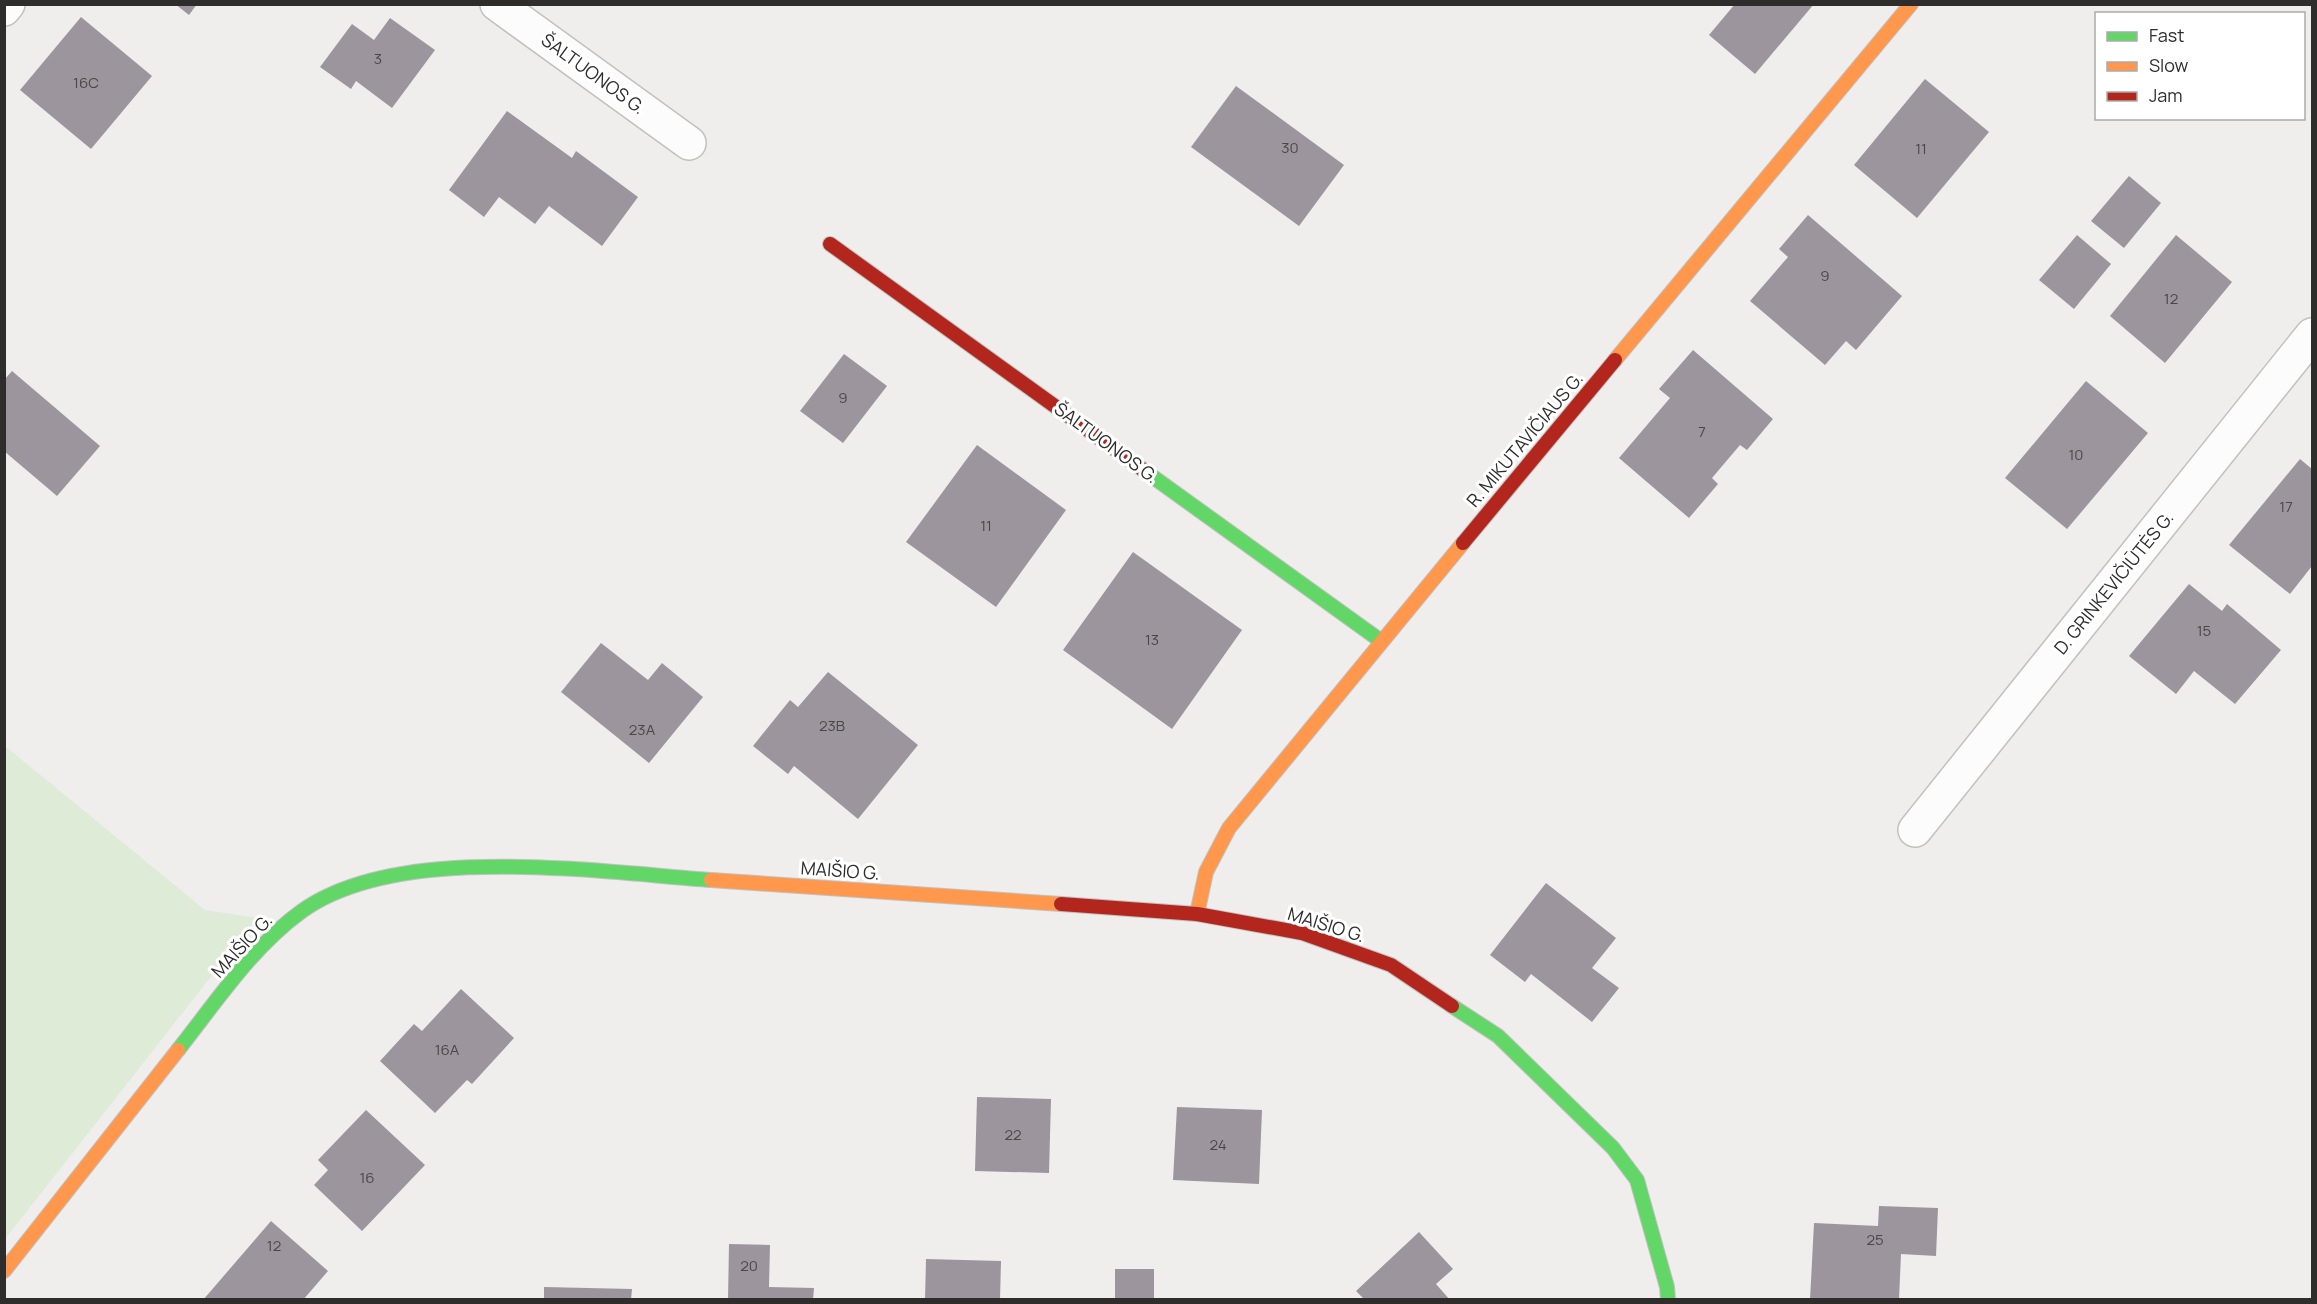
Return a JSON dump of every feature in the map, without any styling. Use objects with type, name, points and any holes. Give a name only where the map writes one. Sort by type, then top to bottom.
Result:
[{"type":"street","points":[[4,9],[8,4]]},
{"type":"street","name":"ŠALTUONOS G.","points":[[497,4],[689,143]]},
{"type":"street","name":"R. MIKUTAVIČIAUS G.","points":[[1197,914],[1206,872],[1229,828],[1381,641],[1911,4]]},
{"type":"street","name":"ŠALTUONOS G.","points":[[830,244],[1381,641]]},
{"type":"street","name":"D. GRINKEVIČIŪTĖS G.","points":[[1915,830],[2313,335]]},
{"type":"street","name":"MAIŠIO G.","points":[[4,1271],[235,978],[272,936],[311,905],[342,890],[387,877],[499,865],[1197,914],[1302,933],[1392,965],[1498,1036],[1613,1148],[1637,1180],[1667,1287],[1668,1299]]},
{"type":"green space","points":[[5,746],[205,910],[257,918],[5,1239]]},
{"type":"building","points":[[175,4],[197,4],[189,15]]},
{"type":"building","points":[[1735,4],[1814,4],[1755,74],[1709,35]]},
{"type":"building","points":[[81,17],[152,76],[91,149],[20,90]]},
{"type":"building","points":[[390,18],[435,50],[392,108],[356,81],[351,89],[320,67],[352,24],[374,40]]},
{"type":"building","points":[[1925,79],[1989,132],[1917,218],[1854,165]]},
{"type":"building","points":[[1236,86],[1344,165],[1299,226],[1191,147]]},
{"type":"building","points":[[507,111],[572,158],[576,151],[638,197],[602,246],[549,206],[535,224],[499,197],[484,217],[449,190]]},
{"type":"building","points":[[2129,176],[2161,203],[2124,248],[2091,221]]},
{"type":"building","points":[[1808,215],[1902,296],[1856,350],[1846,341],[1825,365],[1750,301],[1788,257],[1779,249]]},
{"type":"building","points":[[2077,235],[2111,264],[2074,309],[2039,280]]},
{"type":"building","points":[[2176,235],[2232,282],[2165,363],[2110,316]]},
{"type":"building","points":[[1693,350],[1773,419],[1747,450],[1740,445],[1712,478],[1718,484],[1689,518],[1619,458],[1670,398],[1659,389]]},
{"type":"building","points":[[844,354],[887,386],[843,443],[800,411]]},
{"type":"building","points":[[12,371],[100,446],[57,496],[4,451],[4,380]]},
{"type":"building","points":[[2086,381],[2148,433],[2067,529],[2005,478]]},
{"type":"building","points":[[977,445],[1066,510],[996,607],[906,542]]},
{"type":"building","points":[[2300,459],[2312,469],[2312,566],[2290,594],[2229,545]]},
{"type":"building","points":[[1133,552],[1242,630],[1172,729],[1063,650]]},
{"type":"building","points":[[2189,584],[2222,611],[2227,604],[2281,650],[2235,704],[2194,671],[2176,694],[2129,656]]},
{"type":"building","points":[[601,643],[648,680],[662,663],[703,697],[649,763],[561,692]]},
{"type":"building","points":[[828,672],[918,745],[858,819],[794,766],[788,774],[753,746],[790,700],[798,707]]},
{"type":"building","points":[[1546,883],[1616,938],[1592,968],[1619,988],[1592,1022],[1531,974],[1525,982],[1490,955]]},
{"type":"building","points":[[461,989],[514,1038],[472,1084],[467,1080],[435,1113],[380,1061],[414,1024],[422,1031]]},
{"type":"building","points":[[977,1097],[1051,1099],[1049,1173],[975,1171]]},
{"type":"building","points":[[1177,1107],[1262,1110],[1259,1184],[1173,1180]]},
{"type":"building","points":[[366,1110],[425,1165],[362,1231],[314,1185],[328,1170],[318,1160]]},
{"type":"building","points":[[1879,1206],[1938,1208],[1936,1256],[1901,1254],[1899,1300],[1810,1300],[1814,1223],[1878,1226]]},
{"type":"building","points":[[271,1221],[328,1271],[303,1300],[203,1300]]},
{"type":"building","points":[[1419,1232],[1453,1269],[1436,1284],[1450,1300],[1365,1300],[1356,1291]]},
{"type":"building","points":[[729,1244],[770,1245],[769,1287],[814,1288],[813,1300],[728,1300]]},
{"type":"building","points":[[926,1259],[1001,1261],[1000,1300],[925,1300]]},
{"type":"building","points":[[1115,1269],[1154,1269],[1154,1300],[1115,1300]]},
{"type":"building","points":[[544,1287],[632,1289],[631,1300],[544,1300]]},
{"type":"traffic: fast","points":[[1142,469],[1381,641]]},
{"type":"traffic: fast","points":[[178,1050],[235,976],[267,941],[302,911],[343,890],[391,876],[444,869],[500,867],[557,868],[711,880]]},
{"type":"traffic: fast","points":[[1452,1006],[1498,1036],[1613,1148],[1637,1180],[1667,1287],[1668,1300]]},
{"type":"traffic: slow","points":[[1615,360],[1911,4]]},
{"type":"traffic: slow","points":[[1197,914],[1206,872],[1229,828],[1463,543]]},
{"type":"traffic: slow","points":[[711,880],[1061,904]]},
{"type":"traffic: slow","points":[[4,1271],[178,1050]]},
{"type":"traffic: jam","points":[[830,244],[1142,469]]},
{"type":"traffic: jam","points":[[1463,543],[1615,360]]},
{"type":"traffic: jam","points":[[1061,904],[1197,914],[1302,933],[1391,965],[1452,1006]]}]
